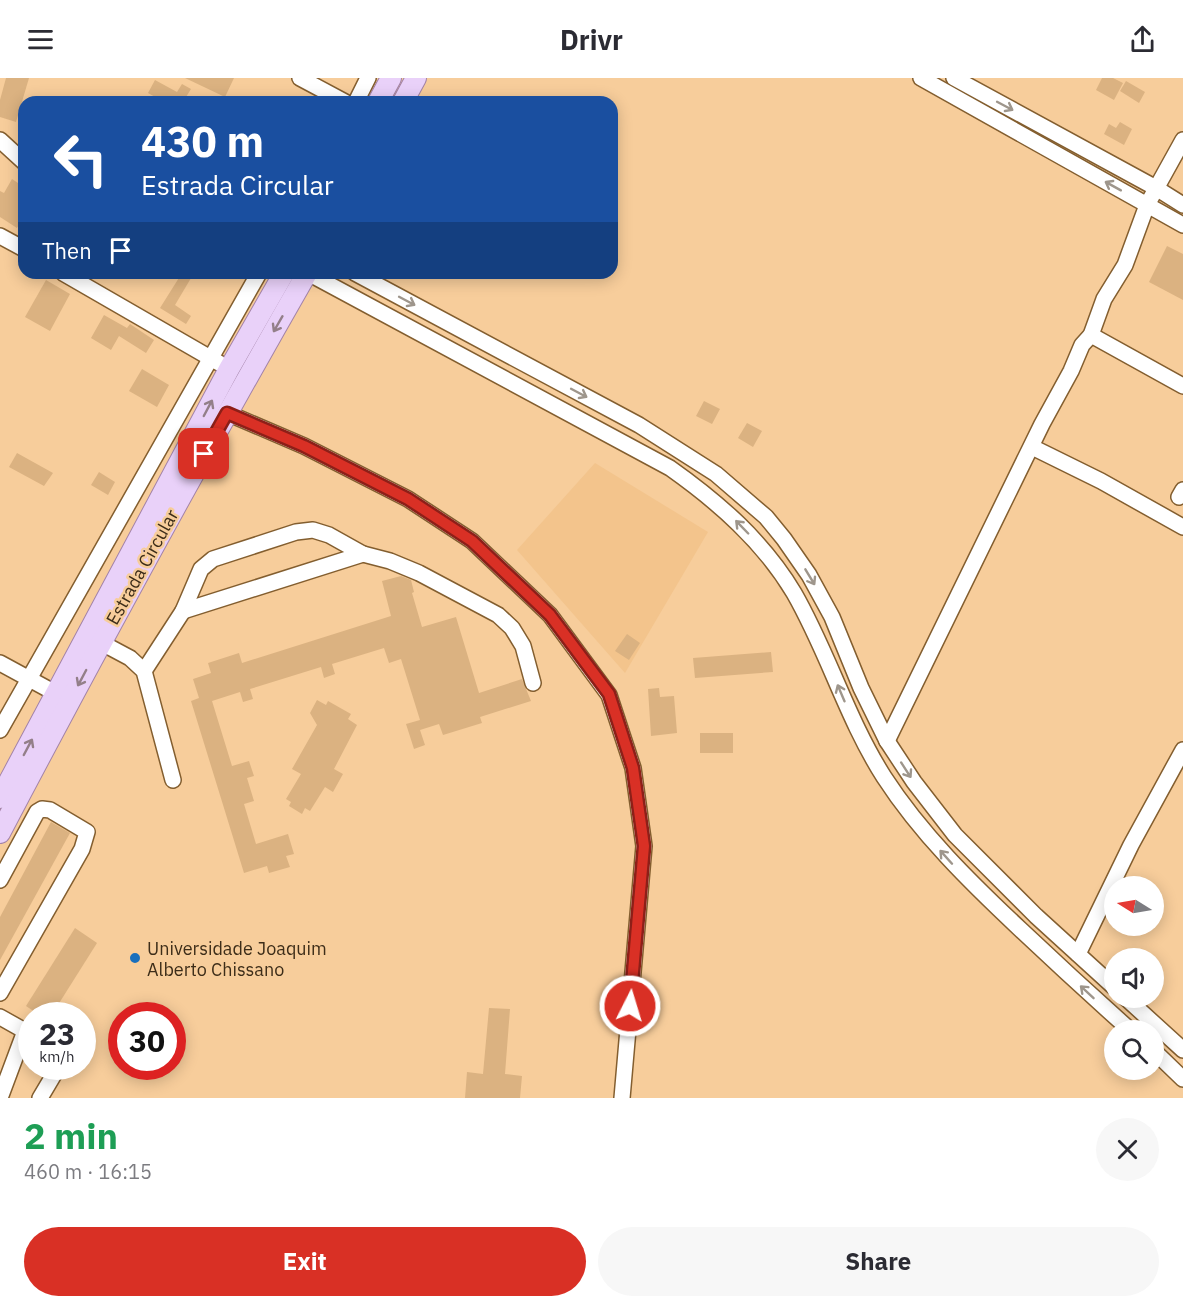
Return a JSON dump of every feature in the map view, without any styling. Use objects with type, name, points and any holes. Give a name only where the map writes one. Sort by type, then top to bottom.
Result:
[{"type":"main road","points":[[381,96],[391,78]]},
{"type":"main road","points":[[406,96],[416,78]]},
{"type":"main road","points":[[0,798],[229,369],[281,279]]},
{"type":"main road","name":"Estrada Circular","points":[[0,833],[100,642],[305,279]]},
{"type":"street","points":[[300,78],[334,96]]},
{"type":"street","points":[[359,96],[368,78]]},
{"type":"street","points":[[921,78],[1183,225]]},
{"type":"street","points":[[954,78],[1183,205]]},
{"type":"street","points":[[0,140],[18,156]]},
{"type":"street","points":[[888,741],[1082,345],[1091,335],[1104,299],[1125,265],[1147,205],[1183,140]]},
{"type":"street","points":[[0,236],[18,246]]},
{"type":"street","points":[[73,279],[229,369]]},
{"type":"street","points":[[0,730],[256,279]]},
{"type":"street","points":[[319,279],[670,468],[716,502],[741,525],[769,556],[794,593],[864,743],[884,778],[929,837],[964,876],[1119,1020]]},
{"type":"street","points":[[366,279],[639,425],[716,474],[766,517],[809,575],[832,617],[861,688],[888,741],[914,782],[955,835],[1036,916],[1104,978]]},
{"type":"street","points":[[1091,335],[1183,386]]},
{"type":"street","points":[[227,413],[304,446],[408,499],[472,541],[550,615],[609,694],[633,768],[644,846],[622,1098]]},
{"type":"street","points":[[1032,447],[1101,481],[1183,527]]},
{"type":"street","points":[[144,670],[183,611],[201,569],[213,559],[296,532],[313,530],[329,535],[363,554],[390,561],[420,573],[498,615],[512,628],[523,646],[533,683]]},
{"type":"street","points":[[183,611],[363,554]]},
{"type":"street","points":[[100,642],[130,658],[144,670],[173,780]]},
{"type":"street","points":[[0,663],[57,694]]},
{"type":"street","points":[[1078,954],[1131,845],[1183,750]]},
{"type":"street","points":[[0,880],[37,812],[42,809],[50,810],[87,832],[82,849],[0,993]]},
{"type":"street","points":[[1137,1008],[1183,1050]]},
{"type":"street","points":[[1,1021],[18,1029]]},
{"type":"street","points":[[0,1098],[18,1056]]},
{"type":"street","points":[[1164,1061],[1183,1079]]},
{"type":"street","points":[[40,1098],[51,1080]]},
{"type":"shaded area","points":[[595,463],[708,532],[625,673],[517,550]]},
{"type":"building","points":[[6,78],[29,78],[24,96],[18,96],[16,122],[0,117],[0,100]]},
{"type":"building","points":[[185,78],[234,78],[225,96]]},
{"type":"building","points":[[1102,78],[1113,78],[1123,83],[1114,100],[1096,90]]},
{"type":"building","points":[[155,80],[177,92],[182,84],[191,89],[187,96],[153,96],[148,93]]},
{"type":"building","points":[[1126,81],[1145,92],[1139,103],[1120,91]]},
{"type":"building","points":[[1120,122],[1132,129],[1124,145],[1104,134],[1109,124],[1116,128]]},
{"type":"building","points":[[12,179],[18,183],[17,228],[0,217],[0,191],[4,193]]},
{"type":"building","points":[[1167,246],[1183,254],[1183,300],[1149,282]]},
{"type":"building","points":[[178,279],[190,279],[175,305],[191,316],[186,324],[160,308]]},
{"type":"building","points":[[46,280],[70,294],[50,331],[25,317]]},
{"type":"building","points":[[104,315],[127,328],[130,324],[154,340],[146,353],[119,336],[111,350],[91,338]]},
{"type":"building","points":[[142,369],[169,385],[157,407],[129,391]]},
{"type":"building","points":[[704,401],[720,409],[712,424],[696,416]]},
{"type":"building","points":[[747,423],[762,431],[753,447],[738,438]]},
{"type":"building","points":[[17,453],[53,473],[44,486],[9,467]]},
{"type":"building","points":[[99,472],[115,482],[108,495],[91,485]]},
{"type":"building","points":[[401,576],[411,580],[414,592],[412,593],[422,627],[456,617],[479,693],[522,679],[531,701],[480,717],[482,723],[443,735],[439,724],[420,730],[425,745],[414,749],[406,724],[420,720],[401,659],[389,663],[384,648],[332,664],[335,674],[324,678],[321,667],[250,689],[253,699],[243,702],[240,692],[212,701],[232,766],[249,761],[254,776],[247,778],[254,801],[244,804],[256,844],[288,834],[294,854],[286,856],[290,867],[269,873],[267,866],[244,873],[191,701],[199,698],[193,679],[211,673],[208,663],[239,653],[242,663],[391,616],[382,581]]},
{"type":"building","points":[[627,634],[640,643],[629,660],[615,651]]},
{"type":"building","points":[[771,652],[773,672],[695,678],[693,658]]},
{"type":"building","points":[[659,688],[660,697],[674,696],[677,733],[651,736],[648,689]]},
{"type":"building","points":[[317,700],[326,705],[328,701],[351,714],[348,719],[357,725],[334,769],[343,774],[333,792],[325,787],[310,811],[305,808],[302,814],[289,806],[291,802],[286,799],[301,774],[292,769],[317,725],[310,713]]},
{"type":"building","points":[[700,733],[733,733],[733,753],[700,753]]},
{"type":"building","points":[[51,822],[70,833],[0,960],[0,917]]},
{"type":"building","points":[[75,928],[97,943],[60,1002],[29,1002]]},
{"type":"building","points":[[489,1008],[510,1009],[505,1074],[522,1076],[520,1098],[465,1098],[467,1072],[483,1074]]},
{"type":"place","name":"Universidade Joaquim Alberto Chissano","points":[[135,958]]},
{"type":"route","points":[[204,454],[227,413],[304,446],[408,499],[472,541],[550,615],[609,694],[633,768],[644,846],[630,1006]]}]
